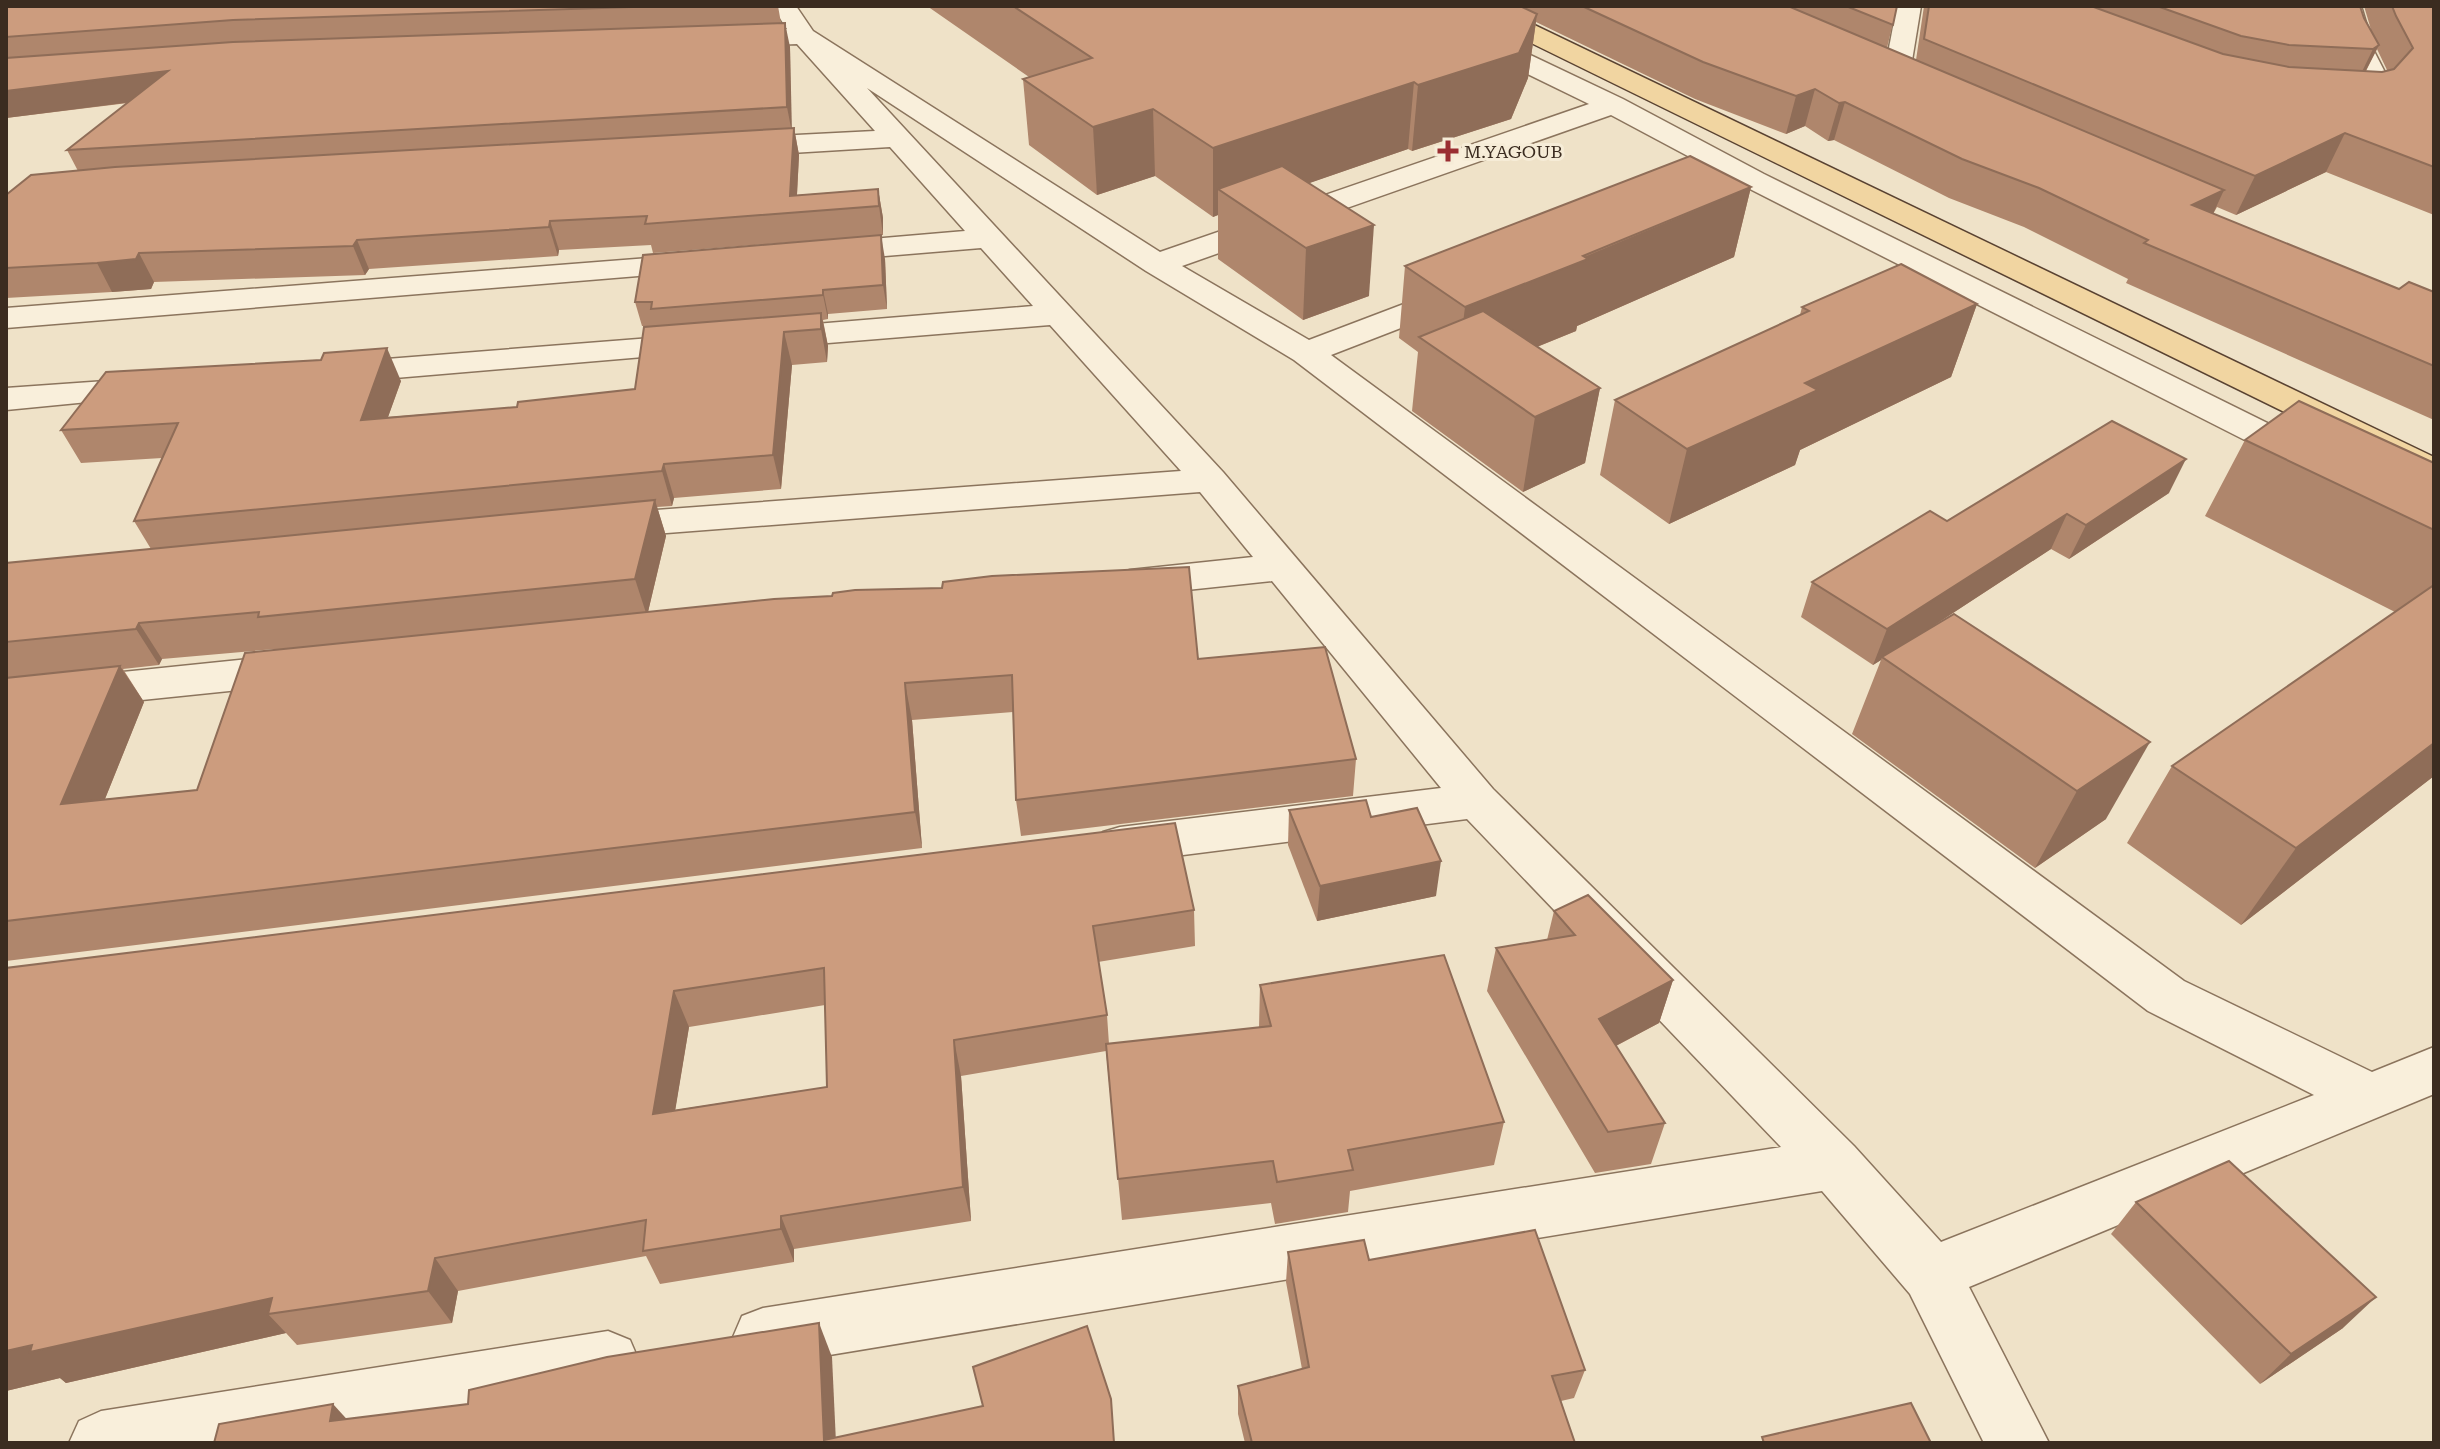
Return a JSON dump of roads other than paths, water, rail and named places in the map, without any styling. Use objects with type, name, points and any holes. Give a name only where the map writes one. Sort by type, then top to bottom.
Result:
[{"type":"main road","points":[[1475,6],[2434,471]]},
{"type":"street","points":[[1407,6],[1613,105],[1754,180],[2335,471]]},
{"type":"street","points":[[1896,79],[1909,6]]},
{"type":"street","points":[[2316,97],[2363,98],[2378,84],[2362,53],[2349,6]]},
{"type":"street","points":[[794,21],[896,138],[1210,480],[1477,801],[1834,1164],[1931,1274],[2017,1443]]},
{"type":"street","points":[[710,40],[794,21],[1157,264],[1306,353],[2166,996],[2370,1097]]},
{"type":"street","points":[[1867,67],[1925,91]]},
{"type":"street","points":[[1157,264],[1613,105]]},
{"type":"street","points":[[707,149],[896,138]]},
{"type":"street","points":[[1711,197],[1754,180]]},
{"type":"street","points":[[795,255],[990,238]]},
{"type":"street","points":[[6,318],[733,260]]},
{"type":"street","points":[[1306,353],[1479,286]]},
{"type":"street","points":[[306,375],[1059,314]]},
{"type":"street","points":[[6,399],[180,385]]},
{"type":"street","points":[[569,529],[1210,480]]},
{"type":"street","points":[[1095,587],[1284,567]]},
{"type":"street","points":[[6,699],[337,665]]},
{"type":"street","points":[[1081,850],[1477,801]]},
{"type":"street","points":[[1931,1274],[2434,1070]]},
{"type":"street","points":[[716,1344],[1834,1164]]},
{"type":"street","points":[[101,1443],[653,1354]]},
{"type":"place","name":"M.YAGOUB","points":[[1448,151]]}]
